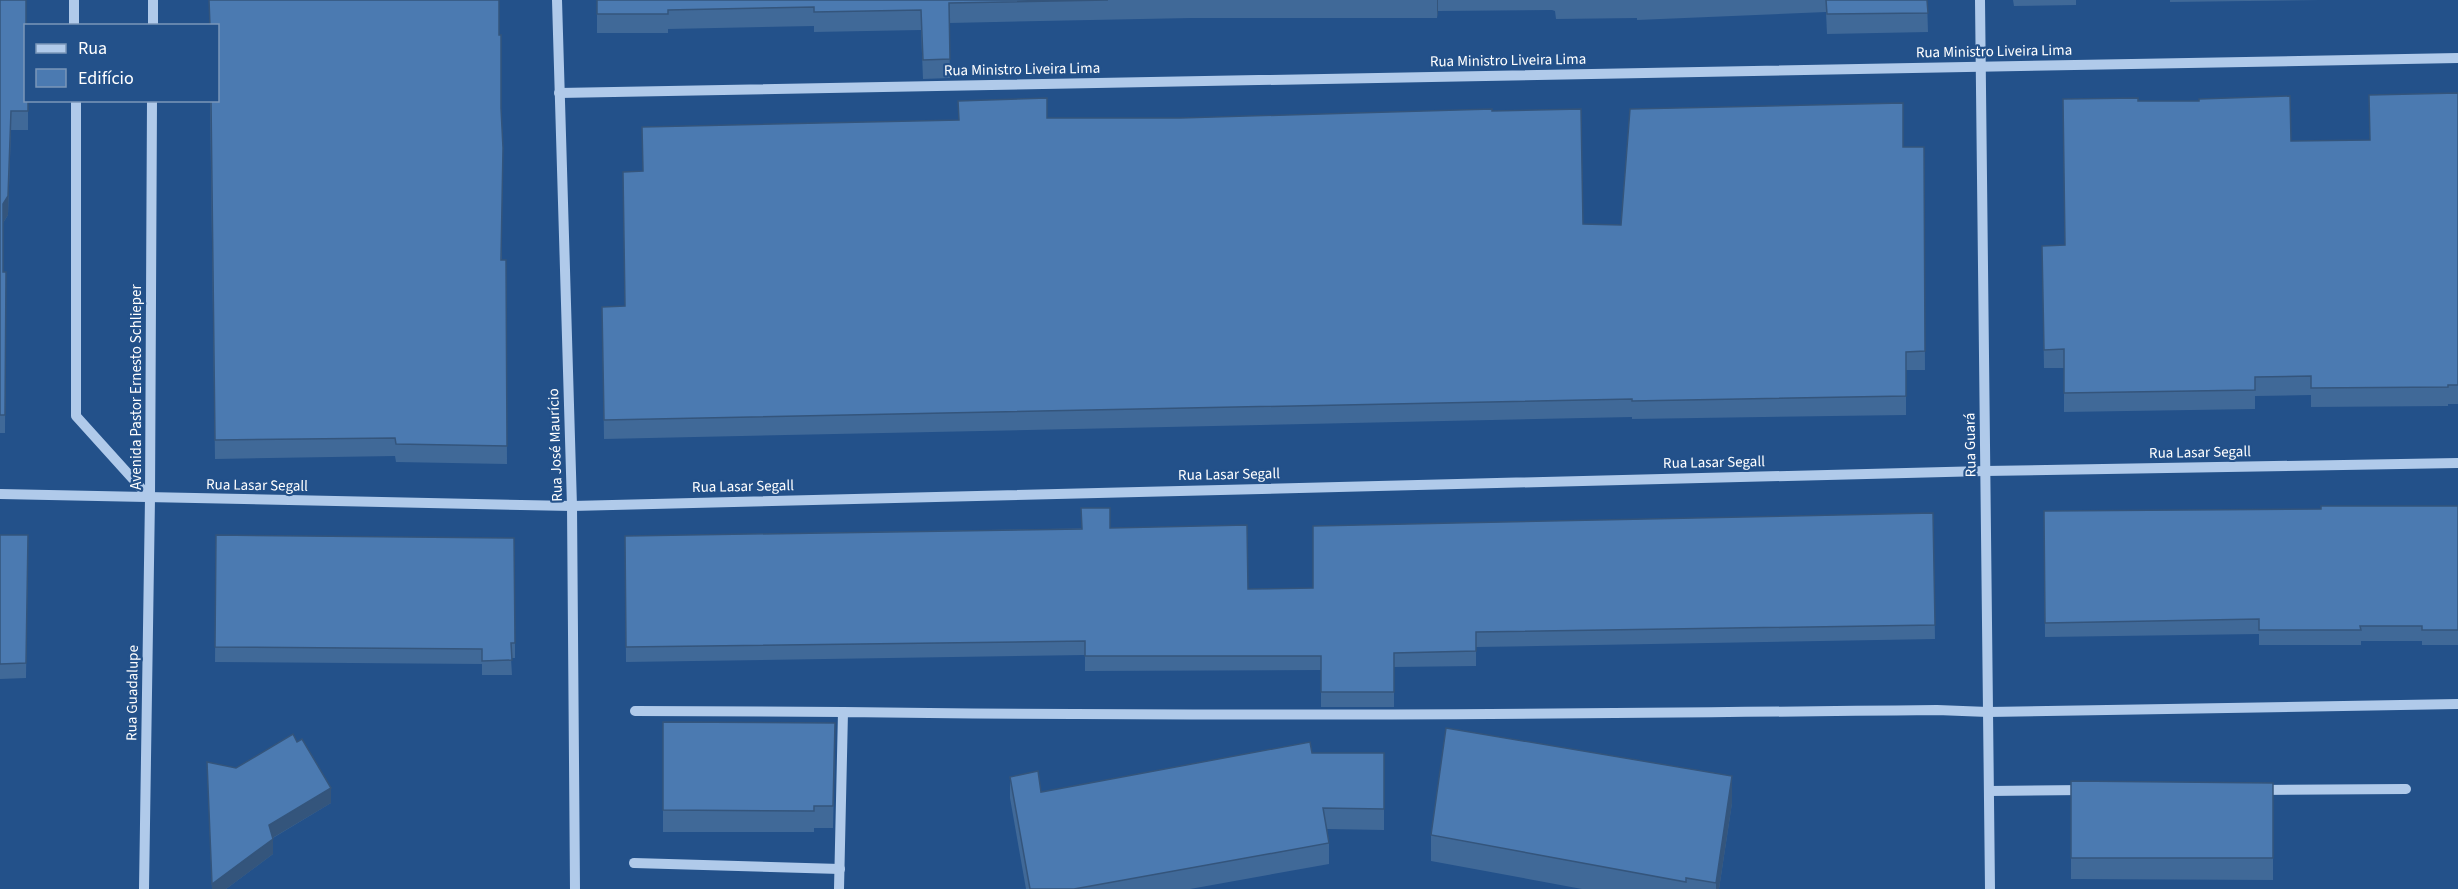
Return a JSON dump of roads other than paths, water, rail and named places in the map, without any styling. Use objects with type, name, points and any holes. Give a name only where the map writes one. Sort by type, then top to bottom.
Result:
[{"type":"street","points":[[74,0],[74,24]]},
{"type":"street","points":[[153,0],[153,24]]},
{"type":"street","name":"Rua José Maurício","points":[[557,0],[572,506],[575,889]]},
{"type":"street","name":"Rua Guará","points":[[1980,0],[1990,889]]},
{"type":"street","name":"Rua Ministro Liveira Lima","points":[[559,93],[2458,58]]},
{"type":"street","name":"Avenida Pastor Ernesto Schlieper","points":[[76,102],[76,416],[150,498]]},
{"type":"street","name":"Avenida Pastor Ernesto Schlieper","points":[[150,498],[152,102]]},
{"type":"street","name":"Rua Lasar Segall","points":[[0,494],[572,506],[1985,471],[2458,463]]},
{"type":"street","name":"Rua Guadalupe","points":[[144,889],[150,498]]},
{"type":"street","points":[[635,711],[1136,716],[1423,716],[1937,710],[1988,712],[2458,704]]},
{"type":"street","points":[[839,889],[843,712]]},
{"type":"street","points":[[2250,790],[2406,789]]},
{"type":"street","points":[[1989,791],[2095,790]]},
{"type":"street","points":[[634,863],[840,868]]}]
